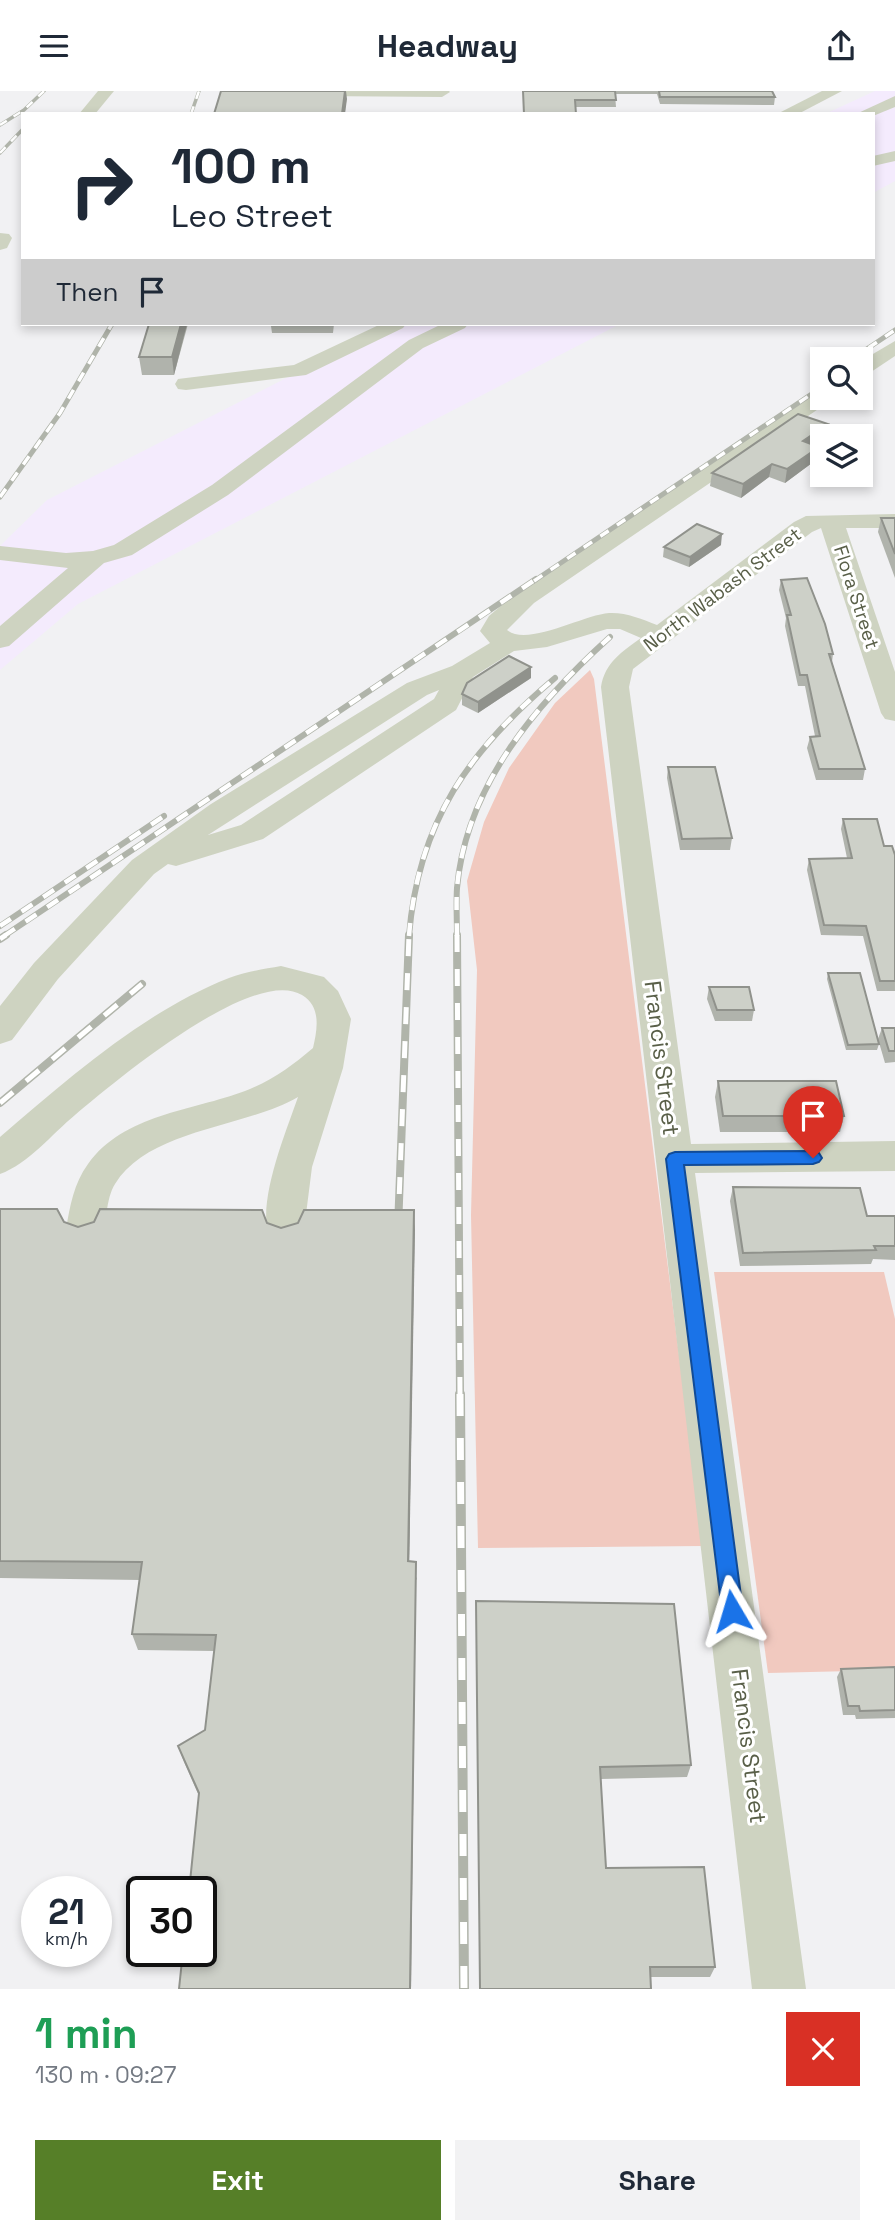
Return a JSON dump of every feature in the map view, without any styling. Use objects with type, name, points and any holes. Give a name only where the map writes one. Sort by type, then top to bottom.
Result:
[{"type":"street","points":[[89,112],[106,91]]},
{"type":"street","points":[[316,91],[442,95]]},
{"type":"street","points":[[790,91],[791,111],[834,91]]},
{"type":"street","points":[[869,112],[895,101]]},
{"type":"street","points":[[875,161],[895,156]]},
{"type":"street","points":[[186,384],[299,371],[392,326]]},
{"type":"street","points":[[0,553],[66,561],[95,558],[123,549],[220,490],[416,344],[454,326]]},
{"type":"street","points":[[873,362],[895,347]]},
{"type":"street","points":[[659,636],[625,622],[609,620],[537,642],[510,642],[501,639],[493,631],[498,622],[525,597],[810,404]]},
{"type":"street","name":"North Wabash Street","points":[[619,670],[659,636],[803,527],[815,521],[895,521]]},
{"type":"street","name":"Flora Street","points":[[831,521],[895,713]]},
{"type":"street","points":[[0,640],[95,558]]},
{"type":"street","points":[[0,1031],[46,971],[143,867],[222,811],[417,689],[462,672],[510,642]]},
{"type":"street","name":"Francis Street","points":[[619,670],[615,687],[779,1989]]},
{"type":"street","points":[[0,1159],[62,1104],[167,1025],[249,982],[270,977],[290,977],[307,982],[323,993],[334,1021],[334,1033],[292,1170],[285,1230]]},
{"type":"street","points":[[85,1229],[95,1184],[118,1157],[167,1129],[258,1102],[304,1077],[327,1056]]},
{"type":"street","points":[[675,1159],[895,1156]]},
{"type":"shaded area","points":[[875,91],[895,91],[895,181],[875,192],[875,112],[829,112]]},
{"type":"shaded area","points":[[388,326],[616,326],[78,604],[0,670],[0,546],[47,500]]},
{"type":"shaded area","points":[[590,670],[594,679],[703,1546],[478,1548],[471,1215],[477,970],[467,881],[484,822],[509,768],[555,703]]},
{"type":"shaded area","points":[[714,1272],[884,1272],[895,1319],[895,1670],[768,1673]]},
{"type":"building","points":[[221,91],[345,91],[342,112],[215,112]]},
{"type":"building","points":[[523,91],[615,91],[616,100],[575,100],[576,112],[524,112]]},
{"type":"building","points":[[659,91],[772,91],[775,97],[660,97]]},
{"type":"building","points":[[148,326],[180,326],[172,357],[139,357]]},
{"type":"building","points":[[798,414],[828,424],[810,424],[810,436],[803,441],[810,444],[810,453],[787,469],[772,464],[743,484],[712,473]]},
{"type":"building","points":[[881,518],[895,518],[895,554]]},
{"type":"building","points":[[697,524],[722,534],[690,557],[664,547]]},
{"type":"building","points":[[807,578],[825,624],[833,654],[829,654],[865,769],[819,769],[810,737],[820,736],[807,675],[800,675],[787,615],[791,615],[781,580]]},
{"type":"building","points":[[509,656],[531,667],[478,702],[462,694],[467,683]]},
{"type":"building","points":[[668,767],[715,767],[732,838],[682,839]]},
{"type":"building","points":[[843,819],[877,819],[884,846],[892,846],[895,855],[895,981],[880,981],[866,926],[824,925],[809,859],[852,858]]},
{"type":"building","points":[[828,973],[860,973],[879,1044],[848,1045]]},
{"type":"building","points":[[709,987],[749,987],[754,1010],[717,1010]]},
{"type":"building","points":[[882,1028],[895,1028],[895,1051],[889,1051]]},
{"type":"building","points":[[718,1081],[836,1081],[844,1116],[723,1116]]},
{"type":"building","points":[[733,1187],[860,1188],[867,1216],[895,1216],[895,1246],[874,1246],[876,1250],[743,1253]]},
{"type":"building","points":[[0,1209],[57,1209],[64,1222],[78,1227],[94,1222],[100,1209],[262,1210],[267,1223],[281,1228],[298,1223],[304,1210],[414,1210],[408,1561],[416,1562],[410,1989],[179,1989],[181,1967],[217,1967],[217,1876],[191,1876],[199,1793],[178,1746],[205,1730],[216,1635],[132,1634],[142,1562],[0,1561]]},
{"type":"building","points":[[476,1601],[674,1604],[691,1765],[600,1767],[606,1868],[704,1867],[715,1967],[650,1967],[651,1989],[480,1989]]},
{"type":"building","points":[[895,1667],[895,1710],[860,1711],[859,1706],[848,1706],[841,1669]]},
{"type":"railway","points":[[0,125],[24,110],[44,91]]},
{"type":"railway","points":[[192,112],[199,91]]},
{"type":"railway","points":[[0,153],[21,131]]},
{"type":"railway","points":[[0,497],[60,413],[111,326]]},
{"type":"railway","points":[[870,347],[895,330]]},
{"type":"railway","points":[[534,581],[810,395]]},
{"type":"railway","points":[[4,936],[536,579]]},
{"type":"railway","points":[[457,935],[457,888],[463,850],[474,815],[490,781],[532,718],[610,637]]},
{"type":"railway","points":[[409,936],[414,895],[424,858],[436,823],[453,791],[473,761],[497,733],[555,678]]},
{"type":"railway","points":[[0,926],[164,816]]},
{"type":"railway","points":[[0,939],[6,935]]},
{"type":"railway","points":[[398,1228],[409,935]]},
{"type":"railway","points":[[457,935],[460,1396]]},
{"type":"railway","points":[[0,1103],[142,984]]},
{"type":"railway","points":[[460,1394],[464,1989]]},
{"type":"route","points":[[732,1611],[675,1159],[813,1158]]}]
